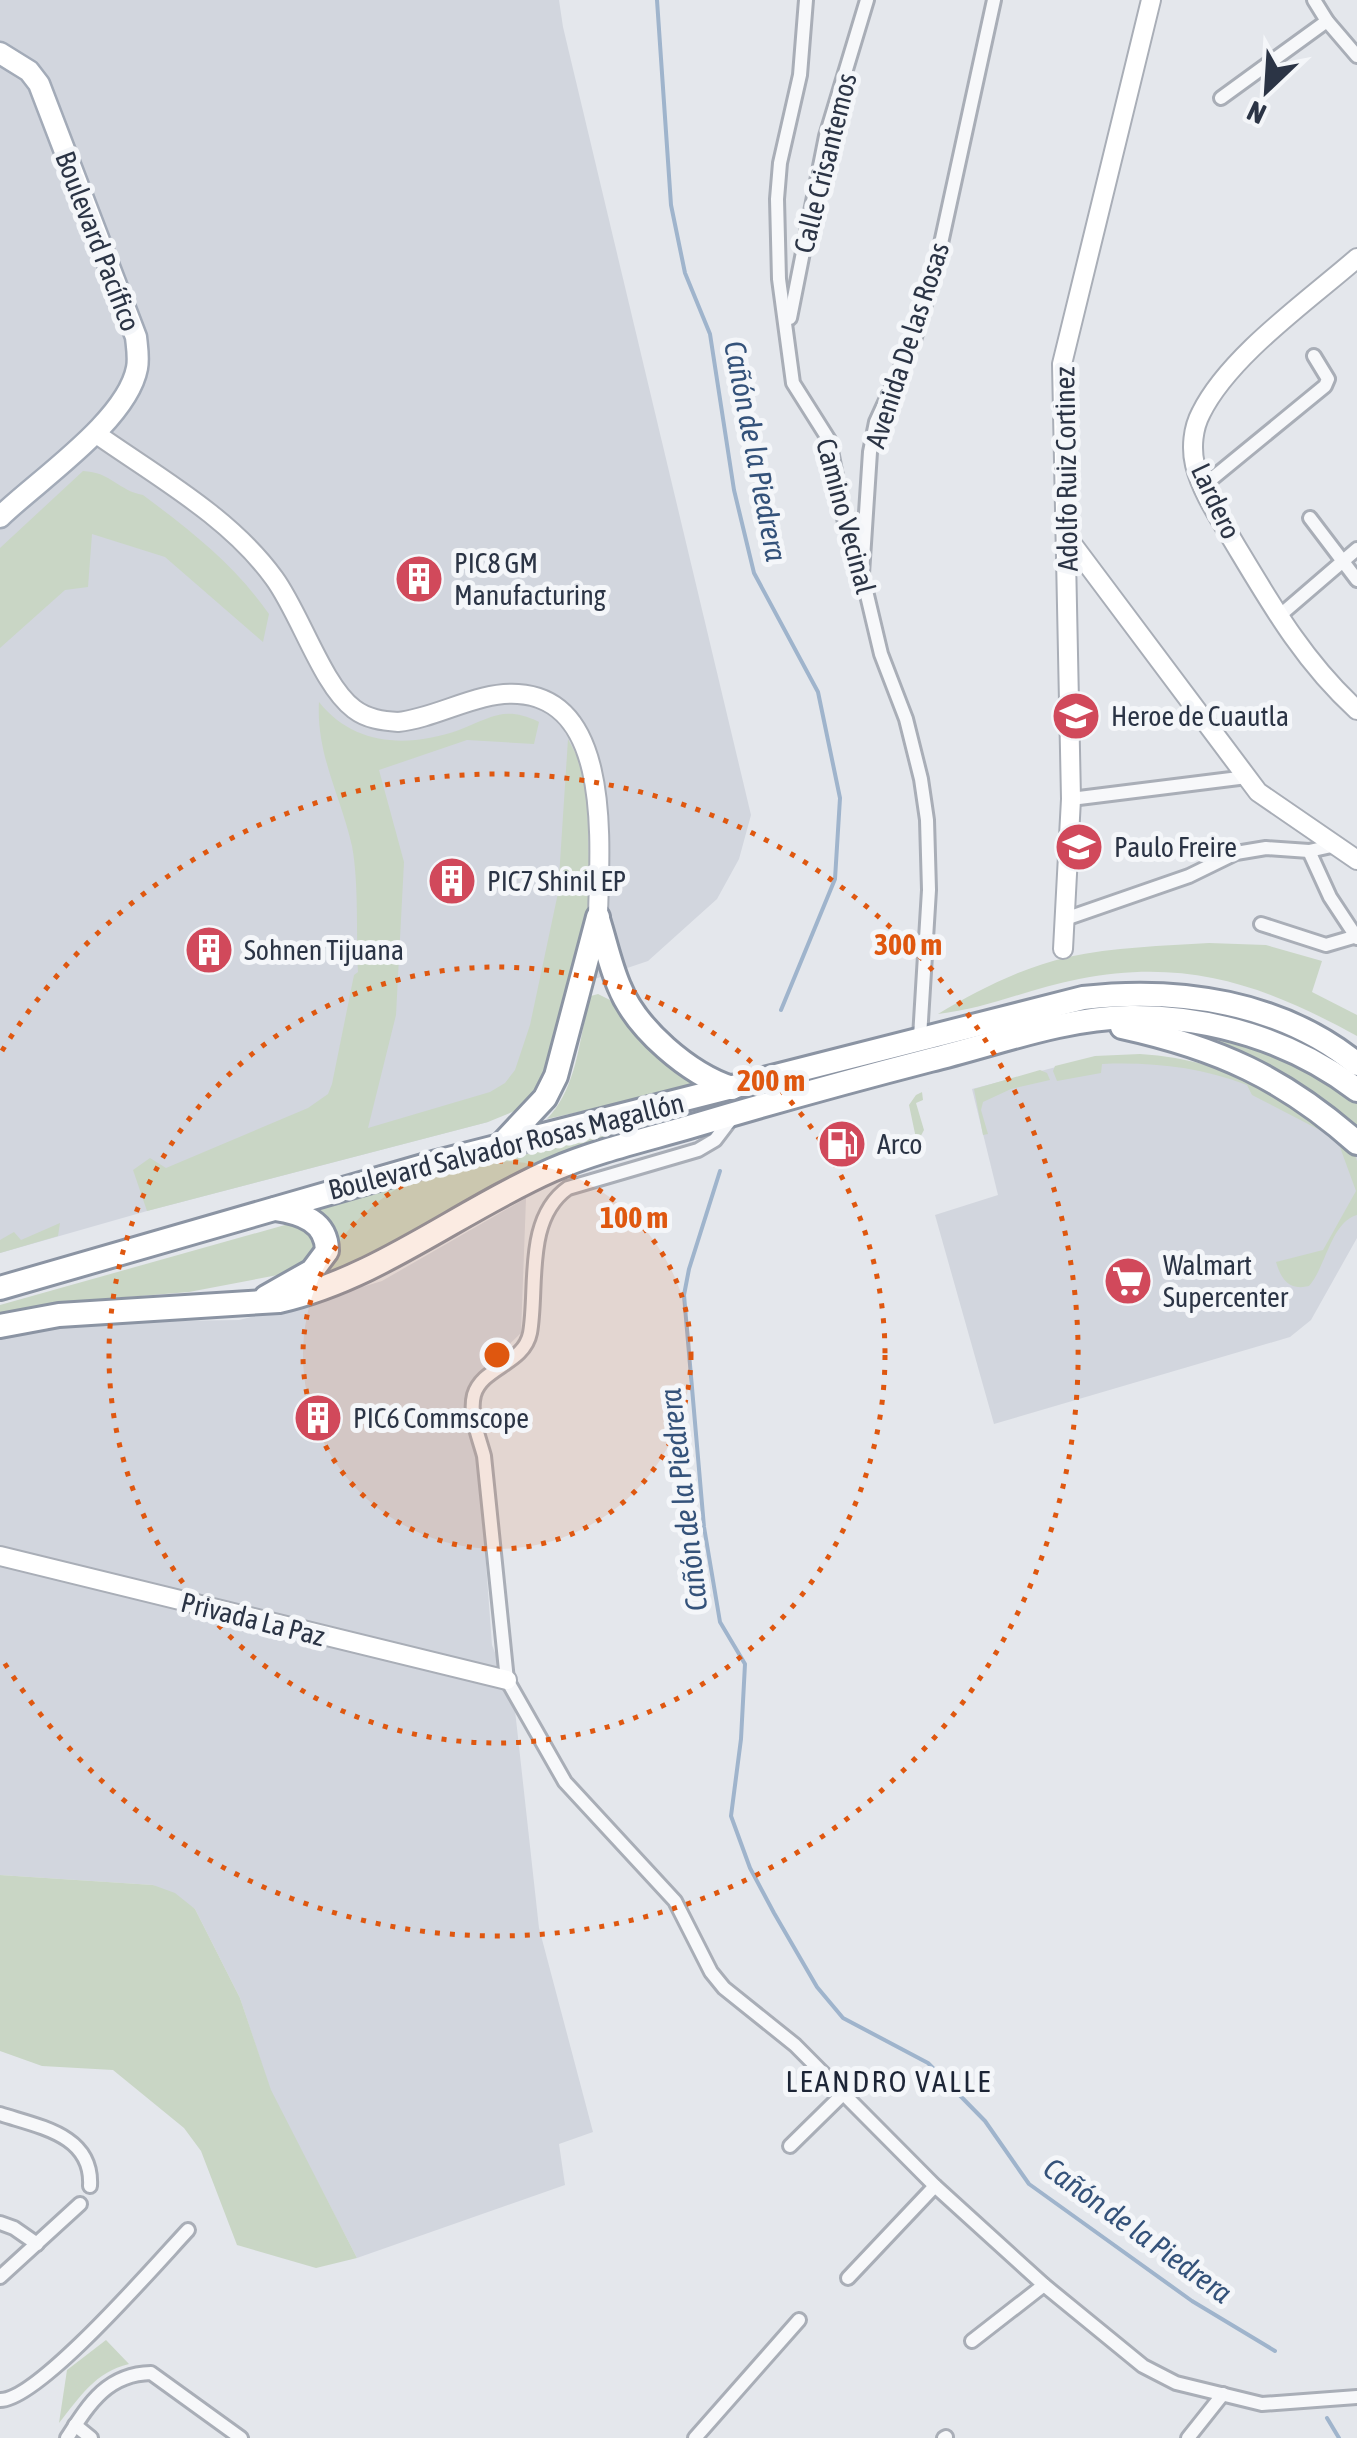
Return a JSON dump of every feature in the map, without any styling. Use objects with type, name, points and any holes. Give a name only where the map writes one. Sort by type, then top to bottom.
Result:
[{"type":"highway","points":[[598,917],[628,1005],[666,1048],[692,1070],[732,1088]]},
{"type":"highway","points":[[498,1148],[545,1098],[556,1076],[598,917]]},
{"type":"highway","name":"Boulevard Salvador Rosas Magallón","points":[[0,1288],[270,1208],[920,1037],[1083,998],[1127,993],[1241,1006],[1318,1037],[1357,1064]]},
{"type":"highway","name":"Boulevard Salvador Rosas Magallón","points":[[0,1326],[59,1315],[255,1303],[300,1296],[345,1281],[572,1162],[736,1113],[1074,1022],[1132,1017],[1240,1031],[1309,1059],[1357,1090]]},
{"type":"highway","points":[[1074,1022],[1151,1034],[1220,1055],[1315,1106],[1357,1143]]},
{"type":"highway","points":[[255,1303],[312,1271],[327,1251],[325,1236],[314,1222],[293,1212],[270,1208]]},
{"type":"main road","name":"Boulevard Pacífico","points":[[0,53],[16,60],[39,84],[136,337],[137,370],[130,388],[96,433],[0,517]]},
{"type":"street","name":"Camino Vecinal","points":[[806,0],[800,75],[776,199],[780,279],[793,384],[829,440],[851,554],[862,574],[881,654],[906,719],[926,820],[929,930],[920,1037]]},
{"type":"street","name":"Calle Crisantemos","points":[[788,327],[826,136],[867,0]]},
{"type":"street","name":"Avenida De las Rosas","points":[[862,574],[870,452],[876,422],[915,337],[935,271],[994,0]]},
{"type":"street","points":[[1314,0],[1357,56]]},
{"type":"street","name":"Adolfo Ruiz Cortinez","points":[[1063,949],[1070,799],[1062,364],[1153,2]]},
{"type":"street","points":[[1221,98],[1327,21]]},
{"type":"street","name":"Lardero","points":[[1357,258],[1243,358],[1213,393],[1194,436],[1195,465],[1203,486],[1278,617],[1322,678],[1357,710]]},
{"type":"street","points":[[1203,486],[1325,386],[1328,378],[1314,356]]},
{"type":"street","points":[[96,433],[244,542],[274,577],[324,667],[352,708],[381,721],[398,722],[517,694],[545,702],[566,716],[582,738],[596,791],[598,917]]},
{"type":"street","points":[[1310,518],[1357,580]]},
{"type":"street","points":[[1067,536],[1269,802],[1357,860]]},
{"type":"street","points":[[1278,617],[1357,549]]},
{"type":"street","points":[[1070,799],[1247,777]]},
{"type":"street","points":[[1065,918],[1189,876],[1236,854],[1266,848],[1309,851],[1336,845]]},
{"type":"street","points":[[1261,924],[1326,945],[1357,938],[1330,897],[1309,851]]},
{"type":"street","points":[[736,1113],[708,1145],[580,1183],[558,1195],[545,1214],[529,1336],[524,1348],[478,1386],[473,1398],[484,1456],[507,1680],[565,1782],[675,1901],[717,1980],[739,2002],[795,2044],[935,2186],[1044,2285],[1161,2377],[1274,2405],[1357,2397]]},
{"type":"street","name":"Privada La Paz","points":[[0,1556],[507,1680]]},
{"type":"street","points":[[790,2146],[845,2092]]},
{"type":"street","points":[[0,2114],[78,2147],[89,2163],[90,2186]]},
{"type":"street","points":[[848,2278],[935,2186]]},
{"type":"street","points":[[0,2277],[80,2204]]},
{"type":"street","points":[[0,2224],[14,2228],[37,2244]]},
{"type":"street","points":[[0,2400],[18,2397],[88,2337],[188,2230]]},
{"type":"street","points":[[972,2341],[1044,2285]]},
{"type":"street","points":[[695,2438],[799,2320]]},
{"type":"street","points":[[66,2438],[109,2383],[134,2373],[151,2373],[166,2380],[242,2438]]},
{"type":"street","points":[[1188,2438],[1222,2394]]},
{"type":"street","points":[[75,2425],[92,2438]]},
{"type":"shaded area","points":[[0,0],[559,0],[751,815],[739,859],[717,899],[648,961],[565,989],[488,1122],[0,1253]]},
{"type":"shaded area","points":[[1147,1058],[1229,1068],[1340,1137],[1357,1157],[1357,1238],[1311,1320],[1290,1337],[994,1424],[935,1215],[998,1195],[972,1089],[1079,1061]]},
{"type":"shaded area","points":[[526,1198],[521,1333],[479,1373],[465,1402],[478,1455],[492,1645],[514,1701],[539,1928],[593,2132],[559,2144],[565,2185],[357,2258],[271,2092],[240,1998],[195,1909],[153,1885],[0,1875],[0,1336],[105,1322],[239,1320],[323,1299],[382,1281]]},
{"type":"green space","points":[[83,471],[143,495],[226,564],[269,614],[263,642],[165,557],[92,534],[88,587],[65,590],[0,648],[0,548]]},
{"type":"green space","points":[[319,702],[333,717],[365,735],[402,741],[440,736],[507,714],[539,722],[534,744],[467,740],[379,770],[404,862],[396,1015],[368,1128],[490,1092],[505,1083],[515,1070],[530,1025],[558,893],[568,739],[579,760],[587,792],[590,901],[584,944],[544,1084],[522,1108],[488,1122],[147,1211],[133,1170],[150,1158],[166,1168],[308,1108],[328,1094],[332,1084],[354,975],[358,972],[356,892],[352,846],[321,740]]},
{"type":"green space","points":[[1209,943],[1266,945],[1322,961],[1312,992],[1357,1015],[1357,1036],[1257,990],[1190,974],[1155,972],[1079,979],[938,1014],[1000,981],[1068,957]]},
{"type":"green space","points":[[598,994],[610,1000],[693,1084],[547,1119],[570,1080],[588,1004],[591,996]]},
{"type":"green space","points":[[1161,1026],[1207,1030],[1275,1051],[1357,1100],[1357,1129],[1313,1093],[1266,1064],[1215,1042]]},
{"type":"green space","points":[[1140,1054],[1191,1061],[1261,1086],[1305,1112],[1352,1151],[1357,1161],[1357,1215],[1341,1226],[1309,1286],[1296,1287],[1287,1282],[1276,1262],[1323,1250],[1356,1191],[1337,1139],[1252,1095],[1247,1085],[1211,1074],[1158,1065],[1102,1064],[1101,1073],[1057,1081],[1053,1071],[1055,1066],[1095,1056]]},
{"type":"green space","points":[[1040,1070],[1050,1080],[1011,1089],[983,1102],[981,1110],[988,1134],[983,1135],[974,1089]]},
{"type":"green space","points":[[922,1092],[923,1100],[916,1103],[924,1130],[917,1143],[909,1105]]},
{"type":"green space","points":[[740,1101],[580,1147],[535,1165],[414,1235],[346,1269],[301,1284],[329,1224],[323,1212],[310,1206]]},
{"type":"green space","points":[[60,1223],[58,1236],[0,1253],[0,1240],[14,1232],[21,1240]]},
{"type":"green space","points":[[292,1223],[308,1231],[317,1247],[299,1271],[189,1292],[55,1303],[0,1314],[0,1305]]},
{"type":"green space","points":[[0,1875],[153,1885],[175,1893],[195,1909],[240,1998],[271,2090],[357,2258],[316,2268],[237,2245],[201,2151],[184,2128],[113,2070],[42,2066],[0,2051]]},
{"type":"green space","points":[[106,2340],[129,2364],[97,2379],[59,2423],[67,2370]]},
{"type":"waterway","name":"Cañón de la Piedrera","points":[[657,0],[671,205],[685,273],[710,334],[734,490],[754,573],[818,692],[840,798],[835,879],[781,1010]]},
{"type":"waterway","name":"Cañón de la Piedrera","points":[[720,1171],[684,1295],[704,1527],[720,1622],[745,1664],[731,1816],[750,1868],[817,1987],[843,2018],[928,2063],[985,2121],[1029,2184],[1192,2301],[1275,2351]]},
{"type":"waterway","name":"Cañón de la Piedrera","points":[[1327,2418],[1339,2438]]},
{"type":"place","name":"PIC8 GM Manufacturing","points":[[419,579]]},
{"type":"place","name":"Heroe de Cuautla","points":[[1076,716]]},
{"type":"place","name":"Paulo Freire","points":[[1079,847]]},
{"type":"place","name":"PIC7 Shinil EP","points":[[452,881]]},
{"type":"place","name":"Sohnen Tijuana","points":[[209,950]]},
{"type":"place","name":"Arco","points":[[842,1144]]},
{"type":"place","name":"Walmart Supercenter","points":[[1128,1281]]},
{"type":"place","name":"PIC6 Commscope","points":[[318,1418]]},
{"type":"district","name":"LEANDRO VALLE","points":[[889,2081]]}]
